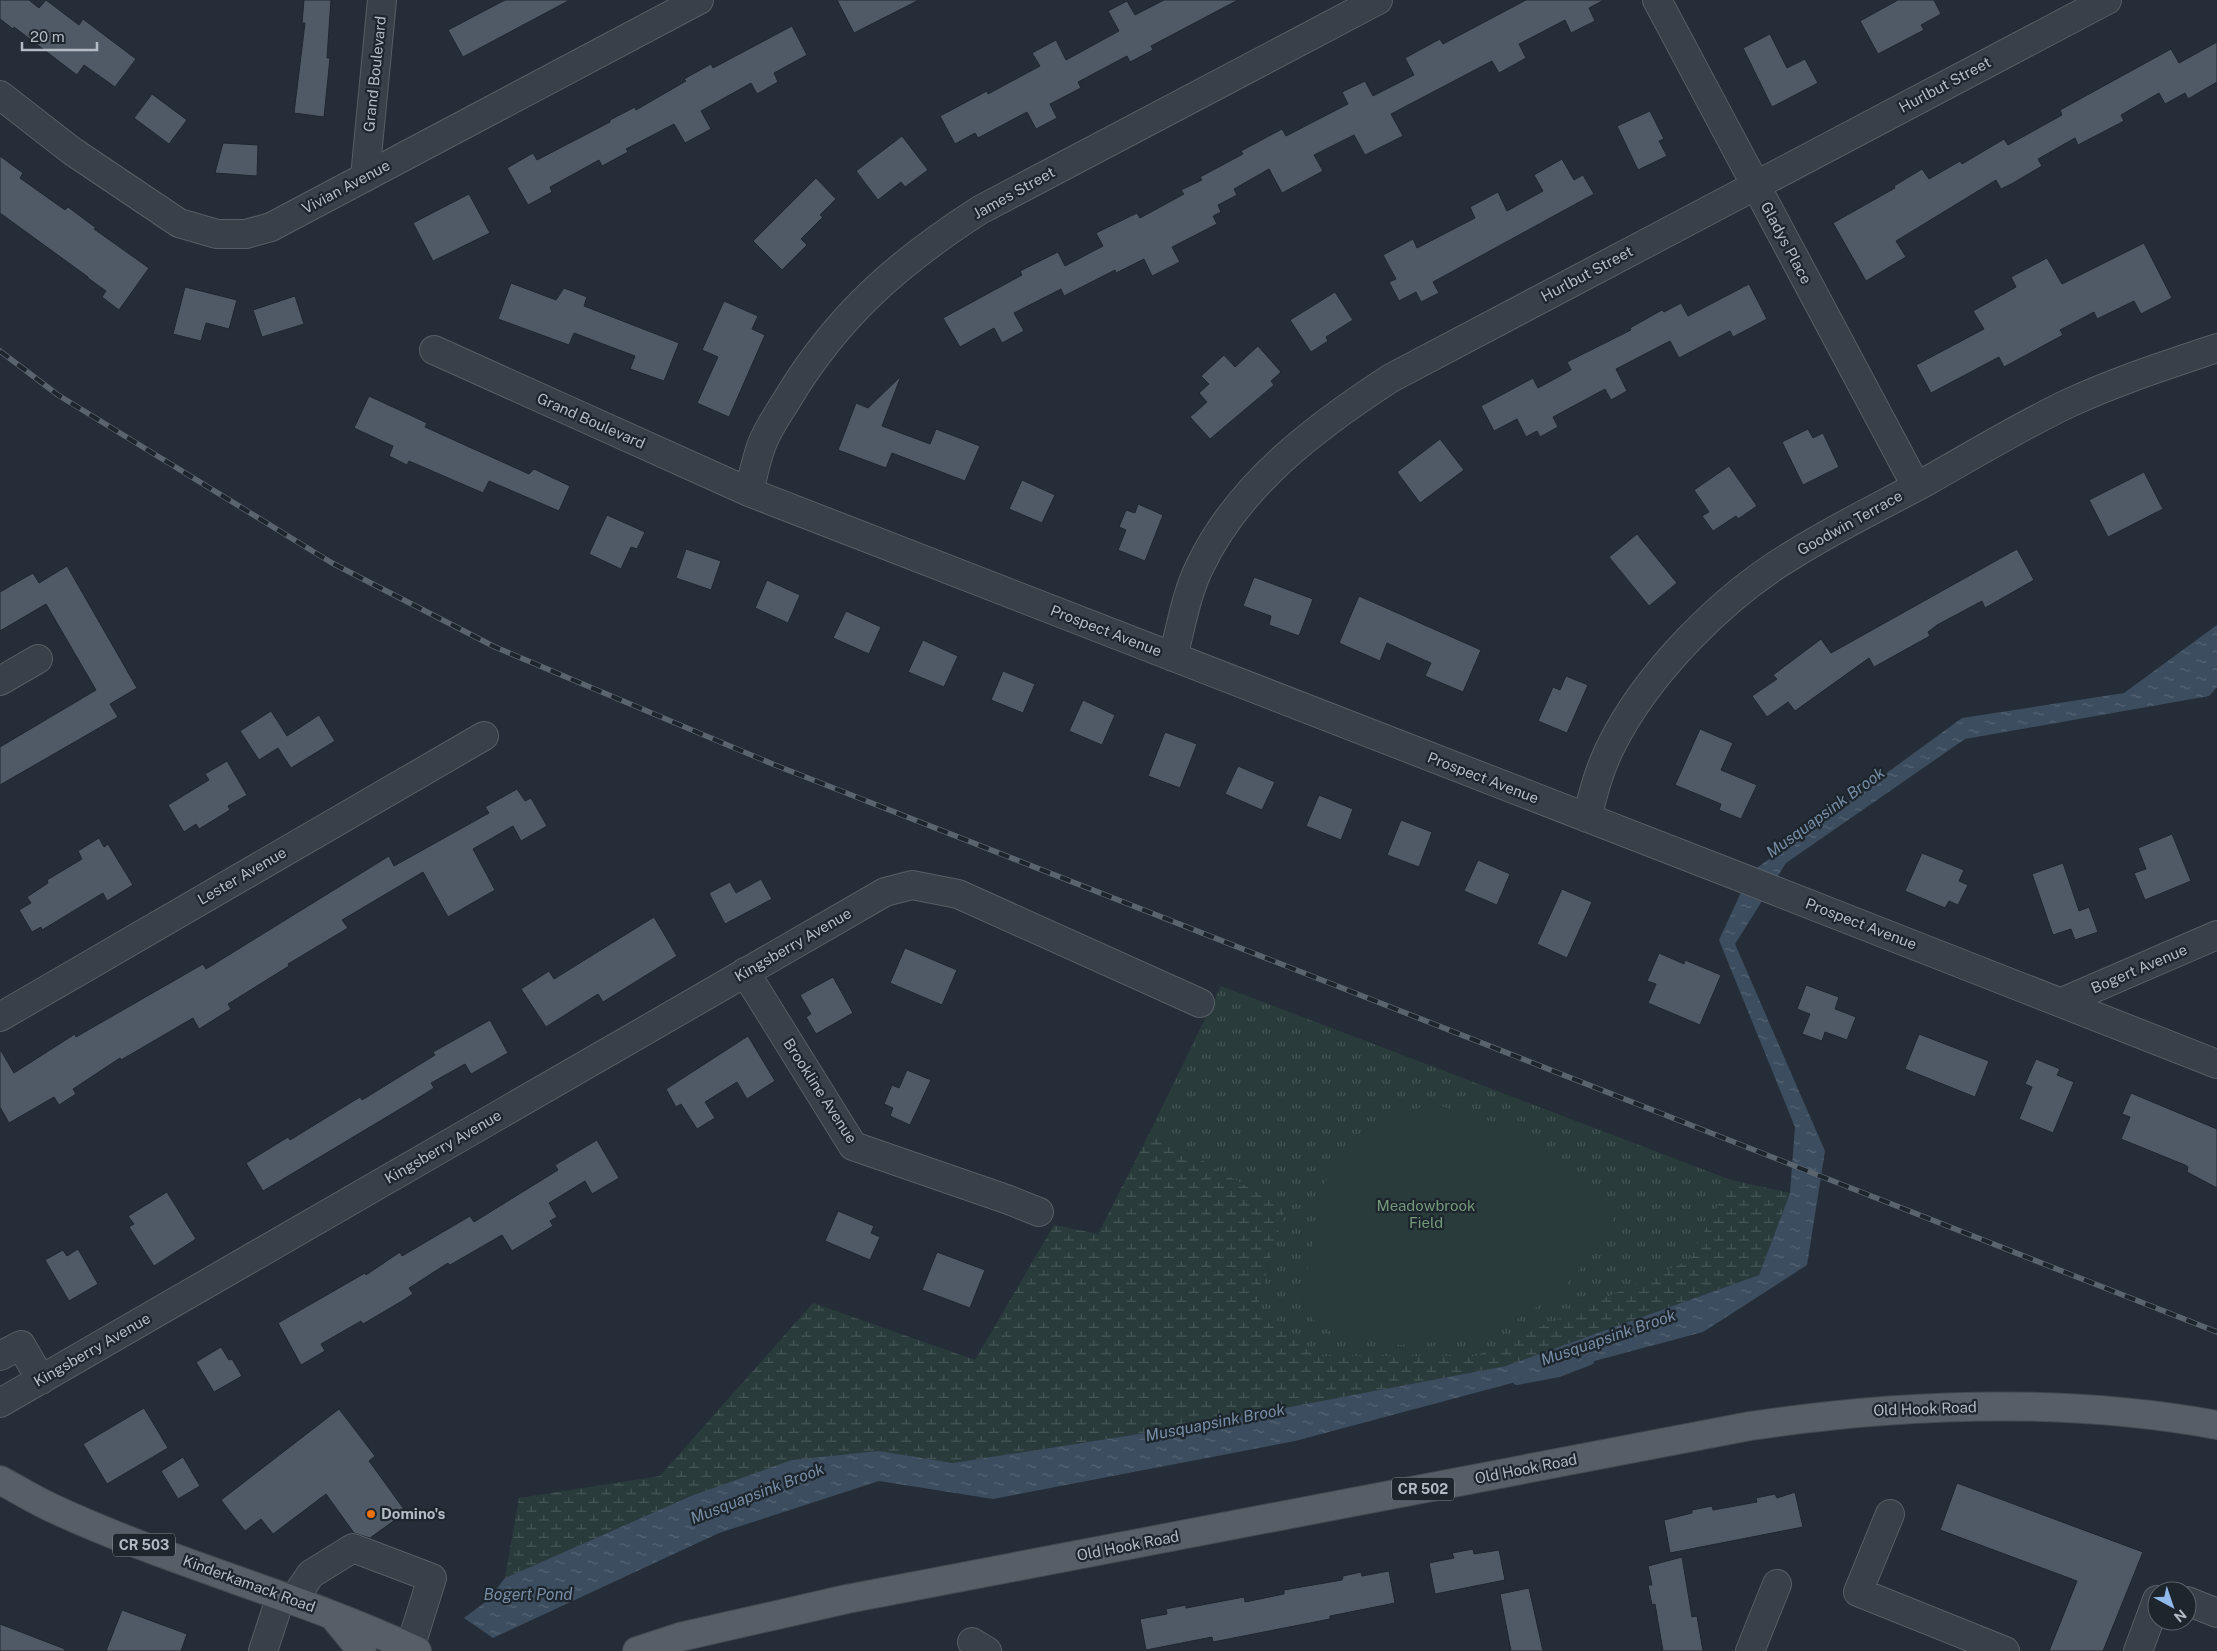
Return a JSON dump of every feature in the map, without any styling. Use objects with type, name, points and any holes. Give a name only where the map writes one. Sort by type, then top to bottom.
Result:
[{"type":"main road","name":"Old Hook Road","points":[[637,1651],[673,1644],[847,1599],[1750,1426],[1824,1415],[1923,1407],[2022,1406],[2121,1412],[2217,1425]]},
{"type":"main road","name":"Kinderkamack Road","points":[[0,1480],[49,1507],[113,1533],[334,1615],[414,1650]]},
{"type":"main road","points":[[334,1615],[362,1651]]},
{"type":"street","name":"Grand Boulevard","points":[[365,177],[382,0]]},
{"type":"street","name":"Vivian Avenue","points":[[0,95],[72,151],[179,223],[217,234],[246,234],[271,227],[698,0]]},
{"type":"street","name":"James Street","points":[[749,492],[762,444],[801,377],[841,324],[881,283],[932,241],[980,210],[1378,0]]},
{"type":"street","name":"Gladys Place","points":[[1657,0],[1916,486]]},
{"type":"street","name":"Hurlbut Street","points":[[1173,657],[1187,601],[1199,567],[1217,534],[1244,500],[1288,454],[1337,413],[1391,378],[2107,0]]},
{"type":"street","name":"Goodwin Terrace","points":[[1587,818],[1595,786],[1610,748],[1632,710],[1670,660],[1707,620],[1749,585],[1793,554],[2067,404],[2140,374],[2217,348]]},
{"type":"street","name":"Grand Boulevard","points":[[434,350],[749,492]]},
{"type":"street","name":"Prospect Avenue","points":[[749,492],[2217,1064]]},
{"type":"street","points":[[0,681],[38,659]]},
{"type":"street","name":"Lester Avenue","points":[[0,1016],[484,736]]},
{"type":"street","name":"Kingsberry Avenue","points":[[0,1403],[886,892],[912,885],[958,894],[1200,1003]]},
{"type":"street","name":"Bogert Avenue","points":[[2062,1002],[2217,935]]},
{"type":"street","name":"Brookline Avenue","points":[[746,972],[853,1146],[1039,1212]]},
{"type":"street","points":[[0,1356],[21,1345],[41,1380]]},
{"type":"street","points":[[1890,1514],[1858,1592],[2005,1651]]},
{"type":"street","points":[[263,1651],[287,1598],[312,1574],[353,1548],[432,1578],[414,1650]]},
{"type":"street","points":[[1750,1651],[1777,1584]]},
{"type":"street","points":[[2197,1605],[2217,1613]]},
{"type":"street","points":[[2138,1651],[2147,1627]]},
{"type":"green space","name":"Meadowbrook Field","points":[[1221,986],[1731,1180],[1689,1260],[1476,1356],[1316,1356],[1256,1313],[1285,1209],[1151,1130]]},
{"type":"green space","points":[[1431,1103],[1505,1126],[1616,1211],[1600,1246],[1558,1294],[1509,1324],[1467,1339],[1401,1345],[1338,1336],[1316,1323],[1301,1304],[1324,1183],[1360,1133]]},
{"type":"green space","points":[[1151,1130],[1285,1209],[1256,1313],[1689,1260],[1731,1180],[1790,1193],[1759,1275],[1506,1366],[1190,1426],[953,1463],[879,1451],[691,1496],[505,1578],[519,1498],[660,1476],[813,1303],[975,1360],[1054,1225],[1098,1234]]},
{"type":"water","name":"Bogert Pond","points":[[2217,625],[2217,687],[2209,696],[1965,739],[1786,863],[1735,944],[1825,1151],[1807,1265],[1703,1332],[1295,1441],[993,1499],[879,1481],[719,1533],[493,1638],[464,1618],[488,1600],[505,1578],[691,1496],[792,1460],[879,1451],[953,1463],[1190,1426],[1506,1366],[1759,1275],[1790,1193],[1795,1127],[1719,940],[1750,873],[1962,718],[2124,693]]},
{"type":"building","points":[[0,0],[29,0],[39,8],[46,0],[79,25],[83,19],[136,59],[115,87],[84,65],[77,75],[14,27],[13,29],[0,19]]},
{"type":"building","points":[[304,0],[331,0],[327,58],[330,58],[324,117],[294,113],[305,23],[302,23]]},
{"type":"building","points":[[505,0],[570,0],[463,57],[448,30]]},
{"type":"building","points":[[837,0],[919,0],[854,33]]},
{"type":"building","points":[[1164,0],[1238,0],[1151,46],[1153,50],[1130,62],[1127,56],[1078,82],[1081,88],[1050,104],[1057,118],[1036,129],[1027,112],[978,138],[975,133],[955,144],[940,116],[987,91],[988,94],[1040,66],[1032,53],[1056,40],[1066,60],[1119,31],[1108,11],[1127,1],[1135,15]]},
{"type":"building","points":[[1526,0],[1604,0],[1589,8],[1595,21],[1571,33],[1565,20],[1519,44],[1526,58],[1499,73],[1492,61],[1391,114],[1403,136],[1365,155],[1354,135],[1314,155],[1323,171],[1282,193],[1269,169],[1234,189],[1237,195],[1218,205],[1221,212],[1213,216],[1217,224],[1172,247],[1180,262],[1152,276],[1144,259],[1116,273],[1115,270],[1064,296],[1061,289],[1014,313],[1024,331],[1002,343],[994,328],[960,347],[943,318],[1022,275],[1020,271],[1058,252],[1065,266],[1103,246],[1096,233],[1137,213],[1140,218],[1184,194],[1181,190],[1202,180],[1200,177],[1243,154],[1241,151],[1282,129],[1286,136],[1348,104],[1342,92],[1365,81],[1373,96],[1414,75],[1405,58],[1440,39],[1443,44]]},
{"type":"building","points":[[1898,0],[1934,0],[1941,14],[1921,25],[1924,30],[1878,54],[1860,21]]},
{"type":"building","points":[[792,26],[807,55],[774,73],[778,82],[757,94],[751,83],[701,111],[711,129],[685,143],[674,124],[626,149],[628,152],[602,166],[599,160],[550,187],[552,192],[528,205],[507,168],[533,153],[537,160],[635,107],[636,110],[711,64],[713,68]]},
{"type":"building","points":[[1770,34],[1787,68],[1805,59],[1818,83],[1772,107],[1743,48]]},
{"type":"building","points":[[2217,42],[2217,82],[2188,99],[2185,93],[2165,104],[2159,93],[2121,115],[2124,121],[2078,145],[2075,138],[2038,159],[2042,166],[2013,183],[2001,189],[1996,180],[1896,241],[1906,257],[1866,281],[1833,223],[1895,188],[1894,186],[1922,169],[1929,179],[1960,161],[1962,164],[2004,139],[2008,145],[2062,115],[2060,110],[2171,49],[2179,63]]},
{"type":"building","points":[[152,94],[187,120],[169,144],[134,118]]},
{"type":"building","points":[[1650,111],[1664,139],[1659,141],[1667,156],[1638,170],[1617,126]]},
{"type":"building","points":[[902,136],[928,170],[905,187],[901,182],[878,200],[856,171]]},
{"type":"building","points":[[223,143],[258,145],[257,176],[215,173]]},
{"type":"building","points":[[0,156],[23,173],[20,178],[65,210],[68,207],[96,228],[94,229],[149,268],[119,310],[102,297],[106,291],[0,213]]},
{"type":"building","points":[[1562,159],[1574,180],[1583,175],[1594,194],[1433,282],[1439,293],[1421,302],[1416,292],[1399,301],[1389,282],[1396,279],[1383,255],[1413,239],[1417,248],[1475,218],[1470,207],[1498,192],[1507,211],[1543,191],[1534,175]]},
{"type":"building","points":[[816,178],[836,199],[820,215],[823,217],[801,239],[807,245],[782,270],[753,241]]},
{"type":"building","points":[[469,194],[490,233],[433,261],[413,223]]},
{"type":"building","points":[[2144,243],[2172,298],[2141,314],[2134,301],[2097,319],[2094,312],[2060,330],[2063,335],[2004,367],[1999,357],[1931,393],[1916,365],[1984,329],[1973,311],[2016,287],[2011,277],[2047,258],[2062,284]]},
{"type":"building","points":[[511,283],[556,300],[564,288],[587,297],[584,306],[679,343],[664,381],[630,369],[635,356],[574,333],[569,345],[498,319]]},
{"type":"building","points":[[1749,284],[1767,319],[1733,337],[1730,331],[1679,358],[1670,341],[1616,369],[1627,391],[1611,400],[1605,389],[1553,417],[1558,427],[1540,437],[1537,431],[1526,437],[1517,419],[1494,431],[1481,406],[1533,378],[1538,388],[1571,370],[1567,362],[1631,330],[1630,328],[1662,310],[1664,312],[1681,303],[1688,316]]},
{"type":"building","points":[[185,287],[237,300],[229,329],[206,323],[201,341],[173,334]]},
{"type":"building","points":[[1335,292],[1353,320],[1326,337],[1328,341],[1311,352],[1290,320]]},
{"type":"building","points":[[295,296],[304,324],[262,337],[253,310]]},
{"type":"building","points":[[724,301],[758,316],[752,329],[765,335],[729,417],[697,403],[718,357],[702,350]]},
{"type":"building","points":[[1258,346],[1281,372],[1271,381],[1274,385],[1210,439],[1190,417],[1207,402],[1199,393],[1209,384],[1201,376],[1224,355],[1235,367]]},
{"type":"building","points":[[901,376],[882,426],[930,444],[936,429],[980,446],[965,481],[892,453],[886,468],[838,450],[856,403],[868,408]]},
{"type":"building","points":[[369,396],[427,423],[425,427],[529,474],[534,469],[570,486],[559,511],[489,481],[483,493],[409,461],[407,465],[389,456],[393,446],[354,428]]},
{"type":"building","points":[[1808,429],[1813,438],[1823,433],[1839,467],[1803,485],[1782,442]]},
{"type":"building","points":[[1440,439],[1464,470],[1420,503],[1397,472]]},
{"type":"building","points":[[1729,466],[1757,506],[1738,519],[1736,516],[1713,531],[1702,516],[1709,512],[1694,490]]},
{"type":"building","points":[[2144,472],[2163,509],[2108,537],[2089,500]]},
{"type":"building","points":[[1022,480],[1055,495],[1042,523],[1009,509]]},
{"type":"building","points":[[1138,504],[1163,515],[1145,561],[1118,550],[1126,530],[1119,527],[1126,510],[1135,513]]},
{"type":"building","points":[[607,515],[645,532],[637,549],[631,547],[621,569],[589,554]]},
{"type":"building","points":[[1637,534],[1677,583],[1649,606],[1609,557]]},
{"type":"building","points":[[686,549],[721,561],[711,590],[676,578]]},
{"type":"building","points":[[2017,549],[2034,580],[1985,608],[1982,601],[1937,625],[1928,632],[1930,636],[1874,667],[1869,658],[1795,711],[1788,702],[1767,717],[1752,696],[1777,679],[1773,675],[1821,639],[1831,653]]},
{"type":"building","points":[[67,566],[137,688],[110,704],[118,717],[0,785],[0,747],[96,690],[46,604],[0,631],[0,592],[33,573],[39,583]]},
{"type":"building","points":[[1254,577],[1313,599],[1299,636],[1269,625],[1271,616],[1243,606]]},
{"type":"building","points":[[767,580],[800,595],[788,623],[755,608]]},
{"type":"building","points":[[1359,596],[1481,650],[1463,692],[1425,676],[1431,663],[1387,643],[1380,661],[1339,643]]},
{"type":"building","points":[[846,611],[881,627],[869,654],[833,638]]},
{"type":"building","points":[[923,640],[958,656],[944,687],[908,672]]},
{"type":"building","points":[[1003,671],[1035,684],[1023,713],[991,700]]},
{"type":"building","points":[[1566,676],[1588,685],[1567,733],[1538,721],[1553,687],[1560,690]]},
{"type":"building","points":[[1083,700],[1115,715],[1102,745],[1069,731]]},
{"type":"building","points":[[271,711],[287,736],[319,715],[335,741],[291,768],[278,748],[259,760],[240,731]]},
{"type":"building","points":[[1700,729],[1733,743],[1721,770],[1757,785],[1741,819],[1719,810],[1721,804],[1675,785]]},
{"type":"building","points":[[1165,732],[1197,744],[1180,788],[1148,776]]},
{"type":"building","points":[[227,761],[247,795],[228,806],[230,810],[199,829],[196,824],[184,832],[168,805],[209,780],[205,774]]},
{"type":"building","points":[[1238,766],[1275,782],[1262,810],[1225,794]]},
{"type":"building","points":[[517,789],[525,801],[531,798],[547,826],[521,841],[513,826],[473,849],[495,890],[448,917],[423,872],[342,920],[348,928],[288,964],[289,966],[228,1004],[231,1009],[199,1029],[193,1018],[121,1060],[120,1058],[73,1089],[76,1094],[59,1105],[54,1097],[9,1123],[0,1107],[0,1049],[14,1073],[75,1034],[76,1037],[203,964],[206,969],[389,856],[394,866],[489,813],[485,807]]},
{"type":"building","points":[[1319,795],[1353,809],[1341,840],[1306,826]]},
{"type":"building","points":[[1401,820],[1432,832],[1419,867],[1387,855]]},
{"type":"building","points":[[2172,834],[2191,881],[2145,900],[2134,873],[2146,869],[2138,848]]},
{"type":"building","points":[[99,838],[104,847],[108,844],[133,885],[107,901],[103,893],[42,930],[41,927],[32,932],[19,910],[31,903],[27,897],[48,883],[47,880],[82,859],[78,851]]},
{"type":"building","points":[[1922,853],[1964,870],[1959,881],[1968,885],[1958,905],[1949,901],[1945,908],[1905,891]]},
{"type":"building","points":[[1478,860],[1510,874],[1497,905],[1464,891]]},
{"type":"building","points":[[2063,863],[2079,911],[2089,907],[2098,932],[2075,940],[2071,929],[2053,935],[2032,874]]},
{"type":"building","points":[[761,879],[772,899],[725,924],[709,893],[730,882],[736,893]]},
{"type":"building","points":[[1562,889],[1592,902],[1567,958],[1537,944]]},
{"type":"building","points":[[654,917],[677,956],[603,1002],[598,994],[546,1027],[521,989],[549,971],[554,979]]},
{"type":"building","points":[[905,948],[957,970],[942,1005],[890,983]]},
{"type":"building","points":[[1659,953],[1684,964],[1685,960],[1721,975],[1700,1025],[1648,1003],[1656,984],[1647,981]]},
{"type":"building","points":[[833,977],[853,1013],[816,1034],[806,1017],[811,1014],[800,995]]},
{"type":"building","points":[[1806,985],[1839,997],[1835,1009],[1856,1017],[1847,1040],[1825,1032],[1822,1041],[1802,1034],[1810,1014],[1797,1009]]},
{"type":"building","points":[[490,1020],[508,1053],[471,1074],[465,1064],[431,1083],[434,1088],[263,1191],[246,1163],[288,1137],[290,1140],[360,1097],[362,1100],[435,1055],[433,1052]]},
{"type":"building","points":[[1919,1034],[1989,1061],[1975,1097],[1905,1069]]},
{"type":"building","points":[[748,1036],[775,1081],[747,1099],[737,1082],[705,1102],[715,1118],[697,1129],[681,1104],[676,1107],[666,1089]]},
{"type":"building","points":[[2036,1059],[2060,1069],[2057,1075],[2074,1082],[2053,1133],[2019,1119],[2032,1087],[2025,1084]]},
{"type":"building","points":[[907,1070],[931,1080],[910,1125],[890,1116],[893,1108],[884,1104],[892,1085],[899,1088]]},
{"type":"building","points":[[2131,1093],[2217,1129],[2217,1188],[2187,1172],[2188,1167],[2185,1165],[2121,1139],[2130,1117],[2122,1114]]},
{"type":"building","points":[[597,1140],[619,1178],[592,1194],[585,1181],[549,1203],[557,1217],[550,1221],[553,1226],[512,1251],[502,1235],[450,1265],[448,1263],[409,1288],[413,1294],[363,1324],[361,1321],[321,1344],[325,1351],[301,1365],[278,1323],[365,1273],[366,1275],[400,1252],[402,1256],[470,1216],[474,1222],[558,1170],[555,1165]]},
{"type":"building","points":[[167,1192],[196,1239],[154,1266],[129,1227],[134,1224],[128,1216]]},
{"type":"building","points":[[838,1211],[874,1226],[871,1233],[880,1237],[870,1260],[825,1241]]},
{"type":"building","points":[[78,1249],[98,1284],[69,1301],[45,1260],[63,1250],[67,1256]]},
{"type":"building","points":[[937,1252],[985,1270],[970,1308],[922,1290]]},
{"type":"building","points":[[221,1347],[229,1360],[232,1359],[242,1376],[214,1392],[196,1362]]},
{"type":"building","points":[[144,1408],[168,1448],[107,1484],[83,1444]]},
{"type":"building","points":[[339,1409],[375,1456],[369,1461],[406,1512],[370,1538],[354,1533],[326,1494],[273,1534],[261,1519],[245,1531],[221,1500]]},
{"type":"building","points":[[183,1457],[200,1486],[178,1499],[161,1471]]},
{"type":"building","points":[[1957,1483],[2143,1552],[2103,1651],[2049,1651],[2077,1581],[1940,1530]]},
{"type":"building","points":[[1795,1492],[1803,1527],[1670,1553],[1664,1520],[1692,1513],[1692,1510],[1712,1506],[1713,1510],[1757,1502],[1756,1498],[1775,1494],[1777,1498]]},
{"type":"building","points":[[1473,1549],[1474,1554],[1499,1550],[1505,1580],[1435,1594],[1429,1563],[1454,1558],[1452,1553]]},
{"type":"building","points":[[1682,1557],[1692,1617],[1697,1616],[1703,1651],[1663,1651],[1655,1604],[1652,1605],[1648,1585],[1652,1585],[1648,1566]]},
{"type":"building","points":[[1389,1571],[1395,1603],[1330,1616],[1330,1619],[1213,1642],[1212,1637],[1146,1650],[1140,1619],[1167,1614],[1166,1609],[1186,1605],[1186,1608],[1244,1597],[1245,1602],[1284,1594],[1284,1590],[1342,1580],[1343,1576],[1361,1572],[1362,1576]]},
{"type":"building","points":[[1529,1588],[1543,1651],[1511,1651],[1500,1594]]},
{"type":"building","points":[[122,1610],[187,1634],[181,1651],[106,1651]]},
{"type":"building","points":[[0,1624],[65,1649],[65,1651],[0,1651]]},
{"type":"waterway","name":"Musquapsink Brook","points":[[1517,1381],[1559,1373],[1590,1361]]},
{"type":"railway","points":[[0,351],[58,395],[332,563],[495,647],[775,765],[2217,1332]]},
{"type":"place","name":"Domino's","points":[[371,1514]]}]
